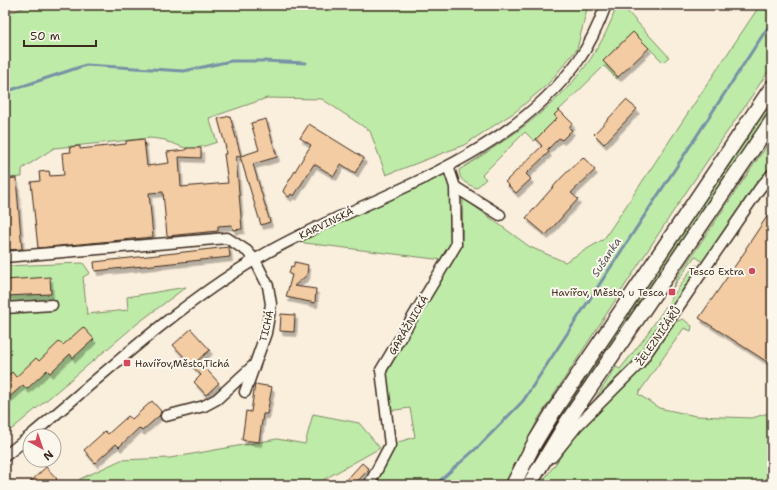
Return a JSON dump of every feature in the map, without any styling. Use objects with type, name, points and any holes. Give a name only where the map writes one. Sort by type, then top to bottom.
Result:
[{"type":"main road","points":[[513,485],[535,442],[555,409],[772,88]]},
{"type":"main road","points":[[529,485],[567,422],[772,121]]},
{"type":"street","name":"KARVINSKÁ","points":[[40,428],[166,322],[255,260],[289,241],[448,166],[495,139],[554,89],[579,60],[598,26],[606,5]]},
{"type":"street","name":"GARÁŽNICKÁ","points":[[369,485],[390,445],[380,370],[456,245],[455,187],[448,166]]},
{"type":"street","name":"ŽELEZNIČÁŘŮ","points":[[529,485],[577,426],[639,364],[772,174]]},
{"type":"street","points":[[455,187],[500,215]]},
{"type":"street","points":[[5,257],[227,238],[247,251],[255,260]]},
{"type":"street","name":"TICHÁ","points":[[245,392],[266,333],[271,304],[268,286],[255,260]]},
{"type":"street","points":[[5,308],[52,304]]},
{"type":"street","points":[[166,416],[204,406],[217,399],[256,364]]},
{"type":"street","name":"KARVINSKÁ","points":[[5,456],[22,442]]},
{"type":"green space","points":[[28,5],[588,5],[577,49],[548,84],[515,112],[464,145],[386,175],[370,131],[322,99],[267,98],[209,118],[217,142],[206,146],[185,148],[167,142],[166,140],[150,138],[54,148],[22,169],[22,177],[5,178],[5,12],[16,11]]},
{"type":"green space","points":[[617,5],[626,5],[626,10],[669,57],[663,62],[633,32],[603,61],[618,77],[617,79],[604,66],[554,115],[563,124],[554,132],[548,127],[534,141],[525,132],[482,175],[486,179],[476,188],[464,182],[460,177],[459,170],[508,138],[532,120],[553,102],[573,81],[591,59],[605,33]]},
{"type":"green space","points":[[760,5],[772,5],[772,66],[678,204],[538,419],[506,485],[372,485],[392,444],[415,437],[410,408],[388,411],[385,376],[409,332],[460,247],[462,239],[463,198],[530,247],[565,262],[604,239]]},
{"type":"green space","points":[[772,99],[772,110],[608,353],[603,349]]},
{"type":"green space","points":[[772,138],[772,168],[704,263],[695,256],[672,289],[678,276]]},
{"type":"green space","points":[[445,171],[451,186],[452,243],[443,260],[297,242]]},
{"type":"green space","points":[[83,263],[90,273],[83,277],[87,314],[128,310],[127,297],[186,287],[138,323],[5,435],[5,266]]},
{"type":"green space","points":[[696,265],[701,268],[636,362],[592,404],[616,367],[620,369],[643,340],[693,267]]},
{"type":"green space","points":[[683,319],[692,326],[691,331],[684,328],[638,394],[659,408],[696,416],[752,418],[772,412],[772,485],[540,485],[583,426],[634,376],[672,323]]},
{"type":"green space","points":[[599,355],[603,358],[522,485],[549,430]]},
{"type":"green space","points":[[313,414],[359,423],[380,448],[323,480],[319,485],[76,485],[80,479],[121,460],[170,458],[277,439],[305,444]]},
{"type":"building","points":[[633,32],[649,48],[618,77],[603,61]]},
{"type":"building","points":[[626,100],[637,109],[604,144],[594,134]]},
{"type":"building","points":[[559,110],[572,123],[569,128],[572,130],[562,140],[559,138],[547,150],[549,152],[526,174],[531,179],[516,193],[505,182],[542,146],[536,139],[557,118],[554,115]]},
{"type":"building","points":[[230,116],[241,156],[259,150],[251,123],[266,119],[277,157],[253,164],[270,222],[261,225],[240,156],[236,157],[242,229],[233,230],[232,225],[218,226],[218,231],[167,236],[163,192],[149,193],[153,237],[38,248],[31,182],[40,181],[39,172],[49,171],[50,176],[64,175],[62,153],[71,152],[70,147],[80,146],[80,149],[126,144],[126,141],[144,139],[147,166],[169,163],[167,152],[186,150],[186,148],[201,148],[201,158],[179,157],[181,187],[228,183],[224,154],[226,154],[226,148],[218,119]]},
{"type":"building","points":[[309,124],[364,158],[355,173],[341,164],[334,176],[314,164],[294,196],[291,194],[289,197],[283,192],[284,189],[311,145],[300,138]]},
{"type":"building","points":[[583,157],[595,170],[571,193],[578,199],[546,235],[526,218],[561,178]]},
{"type":"building","points":[[16,178],[22,249],[5,250],[5,179]]},
{"type":"building","name":"Tesco Extra","points":[[772,209],[772,365],[699,318],[746,250]]},
{"type":"building","points":[[229,247],[230,257],[95,271],[94,262]]},
{"type":"building","points":[[295,262],[308,265],[307,275],[294,286],[316,289],[315,303],[286,297],[292,275],[289,274],[291,266],[293,267]]},
{"type":"building","points":[[50,277],[51,294],[5,296],[5,280]]},
{"type":"building","points":[[281,314],[295,315],[294,332],[280,331]]},
{"type":"building","points":[[83,327],[94,339],[73,358],[70,354],[50,373],[47,370],[27,389],[23,385],[5,401],[5,379],[12,372],[16,377],[36,358],[39,361],[59,342],[63,345]]},
{"type":"building","points":[[191,329],[210,350],[198,360],[219,383],[206,395],[194,382],[201,375],[173,345]]},
{"type":"building","points":[[255,384],[272,387],[267,414],[263,414],[259,442],[242,440],[246,411],[251,412]]},
{"type":"building","points":[[152,401],[161,411],[160,415],[142,431],[139,428],[119,447],[116,444],[95,463],[84,450],[105,431],[108,434],[128,416],[132,419]]},
{"type":"building","points":[[362,463],[369,469],[354,485],[342,485]]},
{"type":"building","points":[[45,468],[47,468],[57,479],[51,485],[27,485]]},
{"type":"waterway","name":"Sušanka","points":[[435,485],[479,446],[523,401],[772,21]]},
{"type":"waterway","points":[[5,92],[86,65],[184,71],[231,61],[306,63]]},
{"type":"place","name":"Tesco Extra","points":[[752,271]]},
{"type":"place","name":"Havířov, Město, u Tesca","points":[[672,292]]},
{"type":"place","name":"Havířov,Město,Tichá","points":[[127,363]]}]
